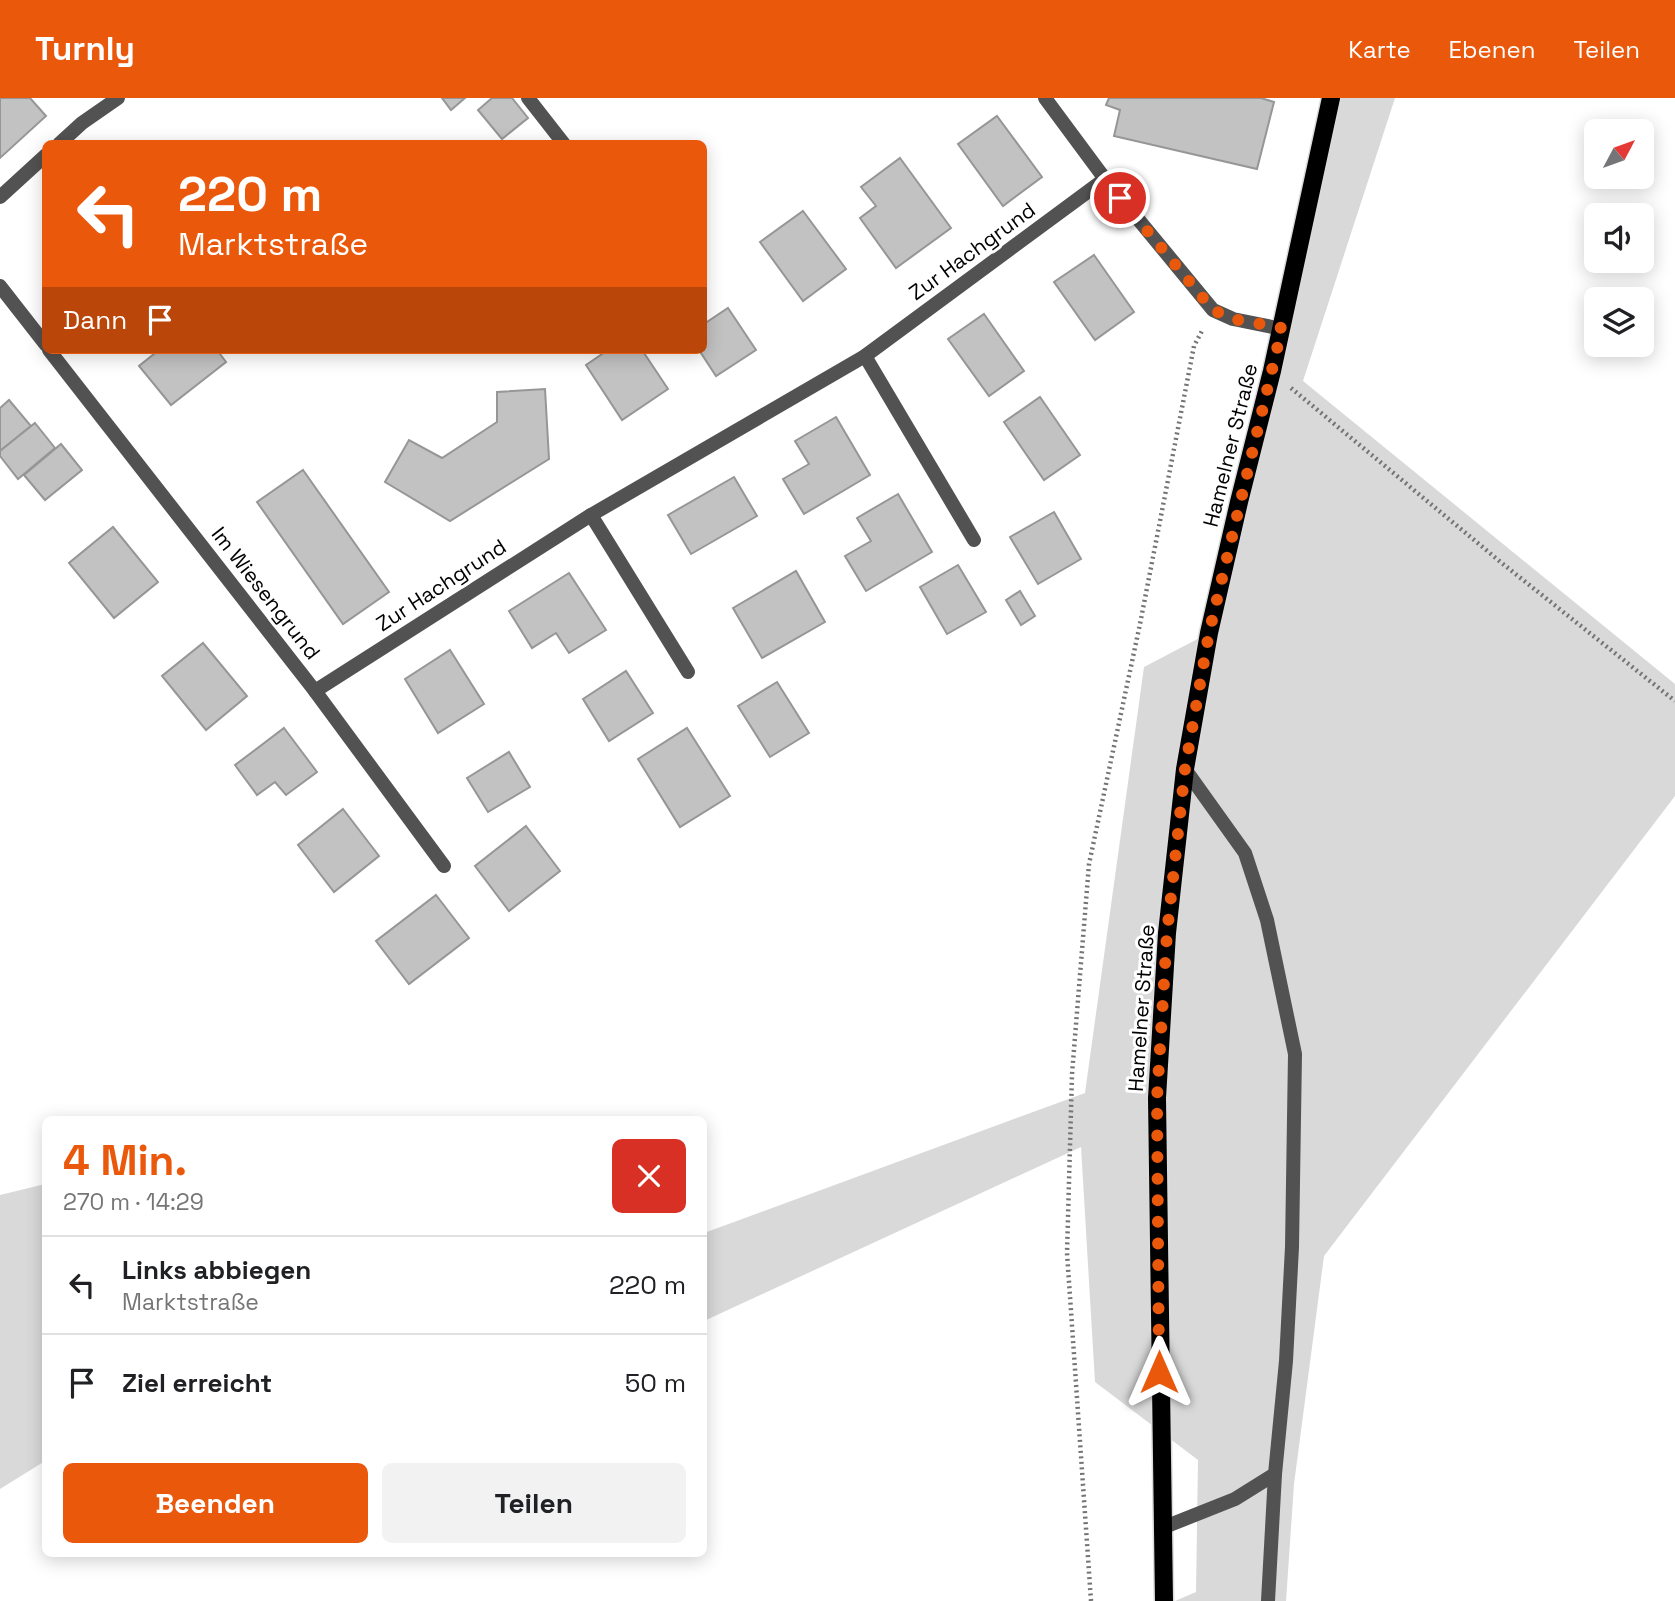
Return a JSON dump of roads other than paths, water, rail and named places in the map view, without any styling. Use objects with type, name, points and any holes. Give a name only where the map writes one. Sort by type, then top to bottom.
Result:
[{"type":"main road","name":"Hamelner Straße","points":[[1164,1601],[1157,1098],[1167,933],[1185,769],[1209,633],[1282,328],[1331,98]]},
{"type":"street","points":[[63,140],[82,123],[118,98]]},
{"type":"street","points":[[528,98],[561,140]]},
{"type":"street","points":[[1045,98],[1105,180],[1213,310],[1233,319],[1282,328]]},
{"type":"street","points":[[0,197],[42,159]]},
{"type":"street","name":"Zur Hachgrund","points":[[315,691],[591,514],[865,356],[1105,180]]},
{"type":"street","points":[[0,286],[42,340]]},
{"type":"street","name":"Im Wiesengrund","points":[[53,354],[315,691],[444,866]]},
{"type":"street","points":[[865,356],[974,540]]},
{"type":"street","points":[[591,514],[688,672]]},
{"type":"street","points":[[1185,769],[1245,853],[1267,920],[1295,1054],[1292,1247],[1268,1601]]},
{"type":"street","points":[[1162,1528],[1235,1499],[1275,1474]]}]
